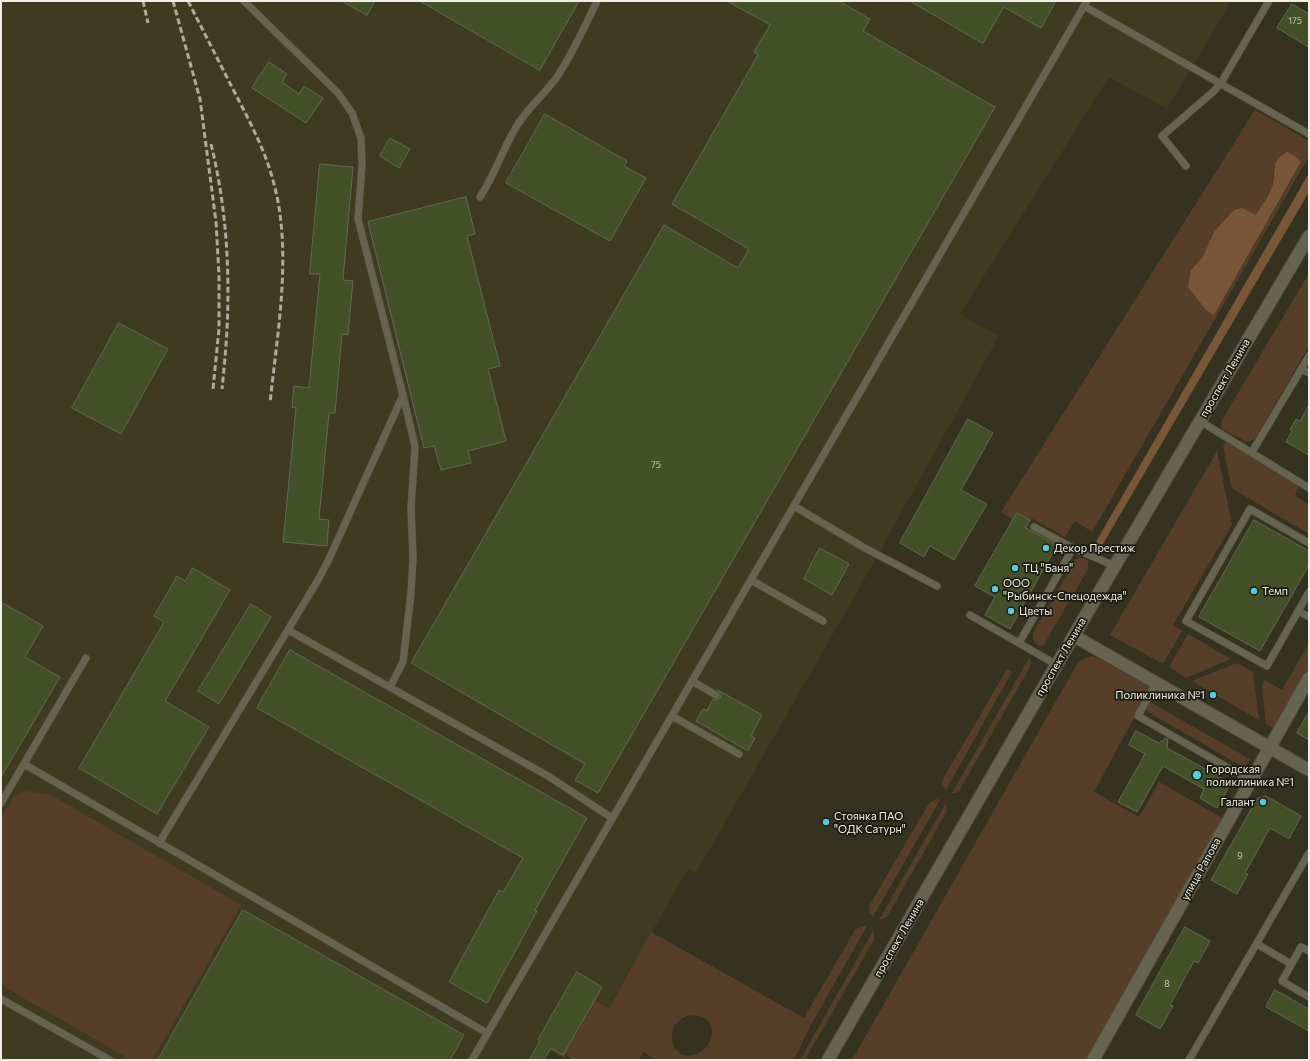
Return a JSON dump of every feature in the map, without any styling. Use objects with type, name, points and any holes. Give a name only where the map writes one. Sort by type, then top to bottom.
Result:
[{"type":"main road","name":"проспект Ленина","points":[[828,1060],[1056,665],[1309,236]]},
{"type":"main road","points":[[1074,636],[1309,770]]},
{"type":"main road","name":"улица Рапова","points":[[1093,1060],[1309,678]]},
{"type":"lane","points":[[244,1],[338,93],[352,113],[361,138],[362,165],[358,219],[415,446],[410,508],[413,558],[411,593],[403,662],[390,687]]},
{"type":"lane","points":[[480,197],[489,184],[515,129],[526,113],[557,77],[577,42],[597,1]]},
{"type":"lane","points":[[1186,166],[1162,136],[1214,91],[1221,83],[1269,1]]},
{"type":"lane","points":[[472,1060],[1086,4],[1309,134]]},
{"type":"lane","points":[[1252,452],[1309,356]]},
{"type":"lane","points":[[1301,369],[1309,373]]},
{"type":"lane","points":[[159,843],[288,630],[329,559],[403,394]]},
{"type":"lane","points":[[1200,420],[1309,488]]},
{"type":"lane","points":[[794,506],[863,547],[937,586]]},
{"type":"lane","points":[[1309,543],[1250,509],[1186,621],[1267,666],[1309,592]]},
{"type":"lane","points":[[1034,527],[1073,548],[1115,566]]},
{"type":"lane","points":[[1019,644],[1073,548]]},
{"type":"lane","points":[[751,580],[822,621]]},
{"type":"lane","points":[[1298,611],[1309,617]]},
{"type":"lane","points":[[970,615],[1056,665]]},
{"type":"lane","points":[[288,630],[548,776],[612,818]]},
{"type":"lane","points":[[1,803],[4,790],[24,764],[86,658]]},
{"type":"lane","points":[[692,681],[716,695]]},
{"type":"lane","points":[[1156,683],[1138,716],[1251,780]]},
{"type":"lane","points":[[672,716],[739,754]]},
{"type":"lane","points":[[24,764],[488,1033]]},
{"type":"lane","points":[[1189,1060],[1309,853]]},
{"type":"lane","points":[[1257,944],[1291,964]]},
{"type":"lane","points":[[1309,951],[1301,947],[1282,981],[1309,997]]},
{"type":"lane","points":[[1,999],[110,1060]]},
{"type":"shaded area","points":[[1,1],[1231,1],[1167,109],[1109,77],[960,314],[999,336],[865,578],[696,873],[688,869],[608,1008],[594,1000],[551,1048],[544,1060],[1,1060]]},
{"type":"shaded area","points":[[1255,110],[1309,141],[1309,156],[1092,532],[1075,521],[1065,537],[1033,519],[1030,520],[1017,513],[1013,520],[1001,512]],"holes":[[[1295,156],[1301,163],[1214,315],[1191,270],[1202,258],[1214,232],[1242,208],[1256,216],[1272,187],[1274,167]]]},
{"type":"shaded area","points":[[1287,152],[1295,156],[1301,162],[1214,315],[1206,310],[1188,287],[1191,270],[1202,258],[1214,232],[1234,210],[1242,208],[1256,215],[1272,187],[1276,164],[1281,156]]},
{"type":"shaded area","points":[[1309,173],[1309,192],[1100,549],[1096,553],[1090,552]]},
{"type":"shaded area","points":[[1309,273],[1309,346],[1256,437],[1251,441],[1245,441],[1222,429],[1221,422]]},
{"type":"shaded area","points":[[1226,442],[1299,485],[1295,496],[1309,505],[1309,534],[1233,489],[1223,446]]},
{"type":"shaded area","points":[[1217,451],[1232,525],[1173,625],[1182,631],[1163,664],[1110,635]]},
{"type":"shaded area","points":[[1081,558],[1088,561],[1088,569],[1044,645],[1039,646],[1034,641],[1033,633],[1076,559]]},
{"type":"shaded area","points":[[1188,634],[1231,659],[1186,678],[1169,667]]},
{"type":"shaded area","points":[[1309,643],[1309,669],[1275,729],[1266,724],[1262,687],[1265,680],[1282,690]]},
{"type":"shaded area","points":[[1091,656],[1096,657],[1148,686],[1149,690],[1094,792],[1139,817],[1159,782],[1224,819],[1088,1060],[852,1060],[1076,666],[1080,661]]},
{"type":"shaded area","points":[[1029,658],[1031,662],[1030,667],[959,791],[952,793]]},
{"type":"shaded area","points":[[1237,663],[1253,672],[1259,720],[1192,681]]},
{"type":"shaded area","points":[[1007,669],[1012,672],[946,790],[942,784],[943,779]]},
{"type":"shaded area","points":[[1150,702],[1250,759],[1245,768],[1148,712],[1147,708]]},
{"type":"shaded area","points":[[26,791],[51,795],[241,905],[152,1060],[131,1060],[1,985],[1,818],[14,796]]},
{"type":"shaded area","points":[[936,799],[940,800],[873,917],[870,913],[869,906],[929,803]]},
{"type":"shaded area","points":[[946,803],[947,811],[887,917],[879,920]]},
{"type":"shaded area","points":[[863,926],[867,926],[812,1023],[794,1060],[657,1060],[643,1052],[639,1060],[574,1060],[566,1055],[564,1058],[550,1050],[594,1000],[609,1008],[651,932],[804,1018],[855,930]],"holes":[[[687,1016],[700,1016],[708,1020],[712,1027],[712,1036],[709,1044],[703,1051],[694,1055],[683,1055],[677,1050],[672,1041],[672,1034],[675,1024]]]},
{"type":"shaded area","points":[[873,931],[875,938],[805,1060],[800,1060]]},
{"type":"building","points":[[342,1],[375,1],[367,15]]},
{"type":"building","points":[[420,1],[579,1],[540,70]]},
{"type":"building","points":[[727,1],[839,1],[870,19],[863,31],[995,107],[598,793],[575,780],[585,764],[411,663],[664,225],[738,268],[749,249],[672,204],[758,55],[754,52],[770,25]]},
{"type":"building","points":[[910,1],[1056,1],[1041,28],[1004,7],[983,43]]},
{"type":"building","points":[[1292,4],[1309,14],[1309,47],[1277,28]]},
{"type":"building","points":[[269,62],[287,74],[282,82],[299,94],[304,86],[323,98],[306,123],[252,88]]},
{"type":"building","points":[[545,114],[627,161],[624,166],[646,178],[610,241],[506,183]]},
{"type":"building","points":[[390,138],[410,149],[399,168],[380,156]]},
{"type":"building","points":[[320,164],[353,167],[343,280],[353,281],[348,335],[342,334],[335,413],[329,413],[319,519],[329,520],[327,546],[283,542],[296,408],[292,407],[294,386],[309,388],[320,274],[310,274]]},
{"type":"building","points":[[466,197],[475,234],[467,236],[500,366],[488,369],[506,441],[468,451],[471,463],[441,470],[434,446],[424,448],[368,222]]},
{"type":"building","points":[[119,323],[168,349],[121,434],[72,408]]},
{"type":"building","points":[[1309,405],[1309,455],[1286,442],[1296,419],[1300,421]]},
{"type":"building","points":[[968,419],[993,433],[961,490],[987,504],[954,560],[930,546],[924,557],[900,543]]},
{"type":"building","name":"ТЦ \"Баня\"","points":[[1017,513],[1030,520],[1026,528],[1057,545],[1010,629],[985,615],[995,597],[975,586]]},
{"type":"building","name":"Темп","points":[[1254,520],[1309,551],[1309,565],[1260,651],[1199,617]]},
{"type":"building","points":[[820,548],[849,564],[832,595],[804,579]]},
{"type":"building","points":[[193,568],[230,590],[165,701],[209,727],[157,814],[79,768],[164,622],[154,616],[177,576],[185,581]]},
{"type":"building","points":[[1,602],[43,626],[25,657],[60,677],[1,777]]},
{"type":"building","points":[[251,604],[271,617],[219,704],[198,691]]},
{"type":"building","points":[[290,650],[587,818],[535,910],[537,911],[487,1003],[449,982],[499,890],[503,892],[523,858],[257,708]]},
{"type":"building","points":[[718,690],[762,715],[751,736],[755,738],[748,751],[696,721],[703,709],[707,711],[713,699],[716,700],[720,698],[721,695]]},
{"type":"building","points":[[1309,712],[1309,740],[1297,733]]},
{"type":"building","name":"Городская поликлиника №1","points":[[1136,731],[1159,743],[1166,738],[1168,739],[1167,748],[1231,783],[1217,808],[1200,798],[1204,789],[1163,766],[1137,812],[1118,802],[1145,754],[1129,745]]},
{"type":"building","points":[[1266,796],[1301,816],[1289,839],[1270,828],[1245,873],[1248,874],[1237,894],[1211,880],[1257,799]]},
{"type":"building","points":[[243,910],[464,1035],[450,1060],[158,1060]]},
{"type":"building","points":[[1185,927],[1210,941],[1198,963],[1194,961],[1170,1005],[1173,1006],[1160,1029],[1136,1015]]},
{"type":"building","points":[[577,972],[602,987],[563,1055],[551,1048],[544,1060],[529,1060],[540,1041],[538,1040]]},
{"type":"building","points":[[1275,990],[1309,1009],[1309,1031],[1266,1007]]},
{"type":"railway","points":[[143,1],[148,23]]},
{"type":"railway","points":[[173,1],[200,99],[216,222],[219,275],[219,329],[213,389]]},
{"type":"railway","points":[[188,1],[253,128],[268,163],[275,188],[280,214],[283,268],[282,295],[270,403]]},
{"type":"railway","points":[[211,144],[220,190],[226,236],[228,306],[226,352],[222,389]]},
{"type":"place","name":"Декор Престиж","points":[[1046,548]]},
{"type":"place","name":"ТЦ \"Баня\"","points":[[1015,568]]},
{"type":"place","name":"ООО \"Рыбинск-Спецодежда\"","points":[[995,589]]},
{"type":"place","name":"Темп","points":[[1254,591]]},
{"type":"place","name":"Цветы","points":[[1011,611]]},
{"type":"place","name":"Поликлиника №1","points":[[1213,695]]},
{"type":"place","name":"Городская поликлиника №1","points":[[1197,775]]},
{"type":"place","name":"Галант","points":[[1263,802]]},
{"type":"place","name":"Стоянка ПАО \"ОДК Сатурн\"","points":[[826,822]]}]
